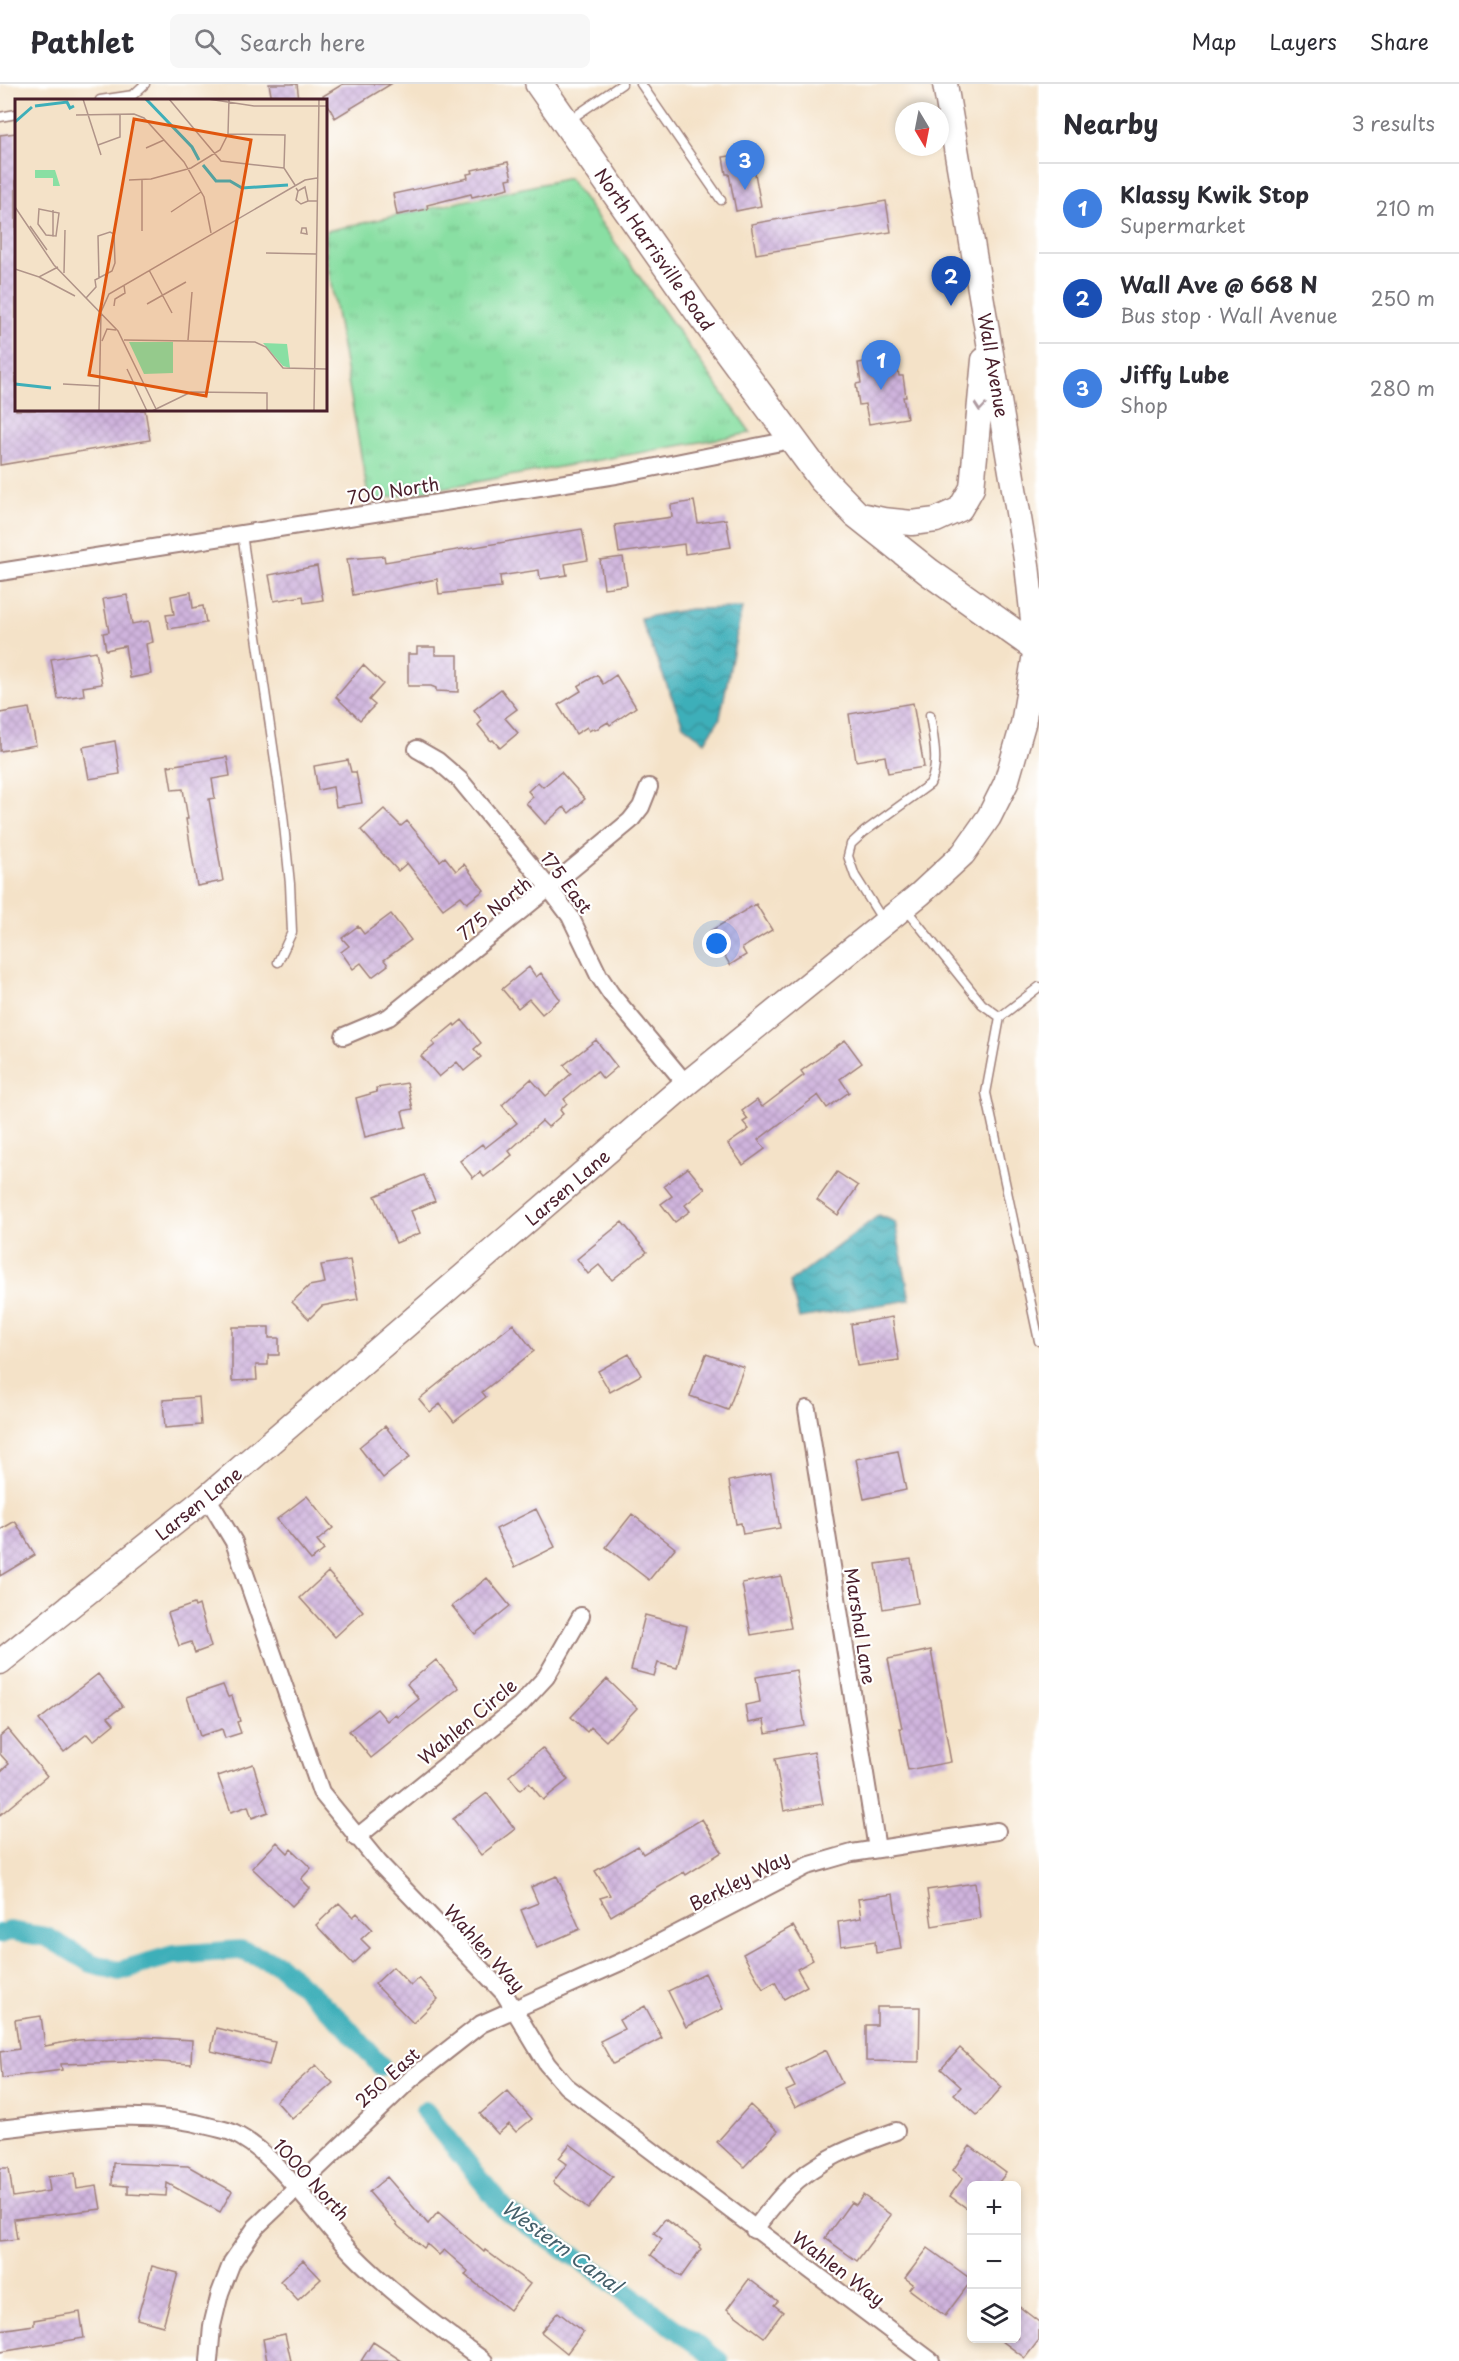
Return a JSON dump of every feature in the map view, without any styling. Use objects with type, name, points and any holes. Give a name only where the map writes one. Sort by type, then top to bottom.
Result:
[{"type":"main road","name":"North Harrisville Road","points":[[539,84],[698,311],[822,479],[856,513],[929,572],[1037,649]]},
{"type":"main road","name":"Wall Avenue","points":[[945,84],[1028,565],[1037,649]]},
{"type":"main road","points":[[856,513],[883,520],[912,523],[936,520],[960,509],[968,497],[973,481],[987,328]]},
{"type":"main road","name":"Larsen Lane","points":[[0,1662],[207,1497],[686,1084],[904,907],[963,854],[989,817],[1006,783],[1023,724],[1037,649]]},
{"type":"street","name":"700 North","points":[[0,572],[616,475],[791,440]]},
{"type":"street","name":"175 East","points":[[417,749],[438,761],[460,780],[549,888],[570,916],[599,976],[611,994],[686,1084]]},
{"type":"street","name":"775 North","points":[[344,1036],[389,1017],[549,888],[630,821],[641,807],[649,787]]},
{"type":"street","name":"Marshal Lane","points":[[807,1409],[877,1849]]},
{"type":"street","name":"Wahlen Way","points":[[207,1497],[234,1542],[321,1792],[357,1838],[504,1993],[548,2064],[566,2086],[931,2361]]},
{"type":"street","name":"Wahlen Circle","points":[[357,1838],[520,1705],[546,1677],[581,1616]]},
{"type":"street","name":"Berkley Way","points":[[515,2010],[632,1957],[807,1866],[852,1853],[997,1831]]},
{"type":"street","name":"250 East","points":[[208,2361],[212,2326],[220,2293],[232,2262],[256,2227],[412,2078],[481,2024],[515,2010]]},
{"type":"street","name":"1000 North","points":[[0,2129],[96,2117],[148,2117],[193,2122],[233,2133],[262,2151],[351,2252],[415,2309],[484,2361]]},
{"type":"street","points":[[754,2229],[787,2190],[814,2167],[853,2146],[896,2132]]},
{"type":"lane","points":[[107,99],[133,95],[145,84]]},
{"type":"lane","points":[[566,123],[622,84]]},
{"type":"lane","points":[[641,84],[721,200]]},
{"type":"lane","points":[[0,117],[15,114]]},
{"type":"lane","points":[[242,534],[281,803],[290,884],[292,932],[278,962]]},
{"type":"lane","points":[[885,922],[855,876],[848,856],[851,844],[864,832],[930,784],[935,775],[930,716]]},
{"type":"lane","points":[[904,907],[982,1004],[1000,1017]]},
{"type":"lane","points":[[1039,987],[1000,1017],[986,1093],[1039,1341]]},
{"type":"green space","points":[[569,178],[751,433],[369,501],[327,261],[327,231]]},
{"type":"water","points":[[742,608],[720,718],[705,742],[683,725],[640,618],[690,609]]},
{"type":"water","points":[[879,1215],[895,1222],[910,1300],[799,1318],[790,1282]]},
{"type":"building","points":[[269,84],[297,84],[299,99],[272,99]]},
{"type":"building","points":[[343,84],[391,84],[335,118],[327,99],[323,96]]},
{"type":"building","points":[[15,133],[15,411],[145,411],[150,440],[0,465],[0,135]]},
{"type":"building","points":[[754,152],[757,168],[754,168],[761,206],[736,211],[729,174],[726,174],[723,157]]},
{"type":"building","points":[[508,162],[512,178],[507,179],[509,188],[472,197],[471,194],[427,205],[428,209],[397,215],[393,194],[468,178],[467,174],[473,173],[472,170]]},
{"type":"building","points":[[886,201],[891,232],[756,254],[751,224]]},
{"type":"building","points":[[896,357],[899,376],[903,376],[906,397],[903,397],[907,418],[869,424],[865,404],[859,405],[856,384],[861,383],[858,363]]},
{"type":"building","points":[[694,501],[698,523],[726,519],[731,547],[685,554],[684,544],[619,553],[615,525],[672,517],[671,505]]},
{"type":"building","points":[[582,529],[588,560],[565,564],[567,575],[540,579],[539,570],[500,576],[501,587],[439,594],[437,579],[353,595],[347,559],[384,556],[385,562]]},
{"type":"building","points":[[623,557],[627,585],[604,588],[600,560]]},
{"type":"building","points":[[317,566],[323,600],[304,603],[303,596],[274,601],[269,575]]},
{"type":"building","points":[[191,592],[193,608],[203,606],[206,623],[169,629],[166,615],[174,614],[171,596]]},
{"type":"building","points":[[127,595],[132,624],[149,621],[153,642],[146,644],[151,674],[130,678],[125,646],[106,650],[103,633],[109,632],[103,599]]},
{"type":"building","points":[[417,647],[435,647],[435,655],[458,655],[458,692],[436,691],[436,688],[431,686],[408,686],[408,654],[417,654]]},
{"type":"building","points":[[96,651],[102,684],[83,687],[84,695],[58,699],[51,659]]},
{"type":"building","points":[[363,665],[383,684],[369,700],[375,705],[360,720],[336,697]]},
{"type":"building","points":[[597,675],[603,684],[616,675],[636,707],[610,725],[608,722],[589,731],[587,727],[576,734],[558,705],[581,691],[578,686]]},
{"type":"building","points":[[501,689],[517,709],[505,718],[518,733],[500,748],[478,725],[482,721],[474,710]]},
{"type":"building","points":[[913,703],[924,767],[888,773],[885,756],[856,761],[849,714]]},
{"type":"building","points":[[29,708],[36,745],[0,751],[0,713]]},
{"type":"building","points":[[115,741],[120,774],[89,779],[83,747]]},
{"type":"building","points":[[227,757],[230,776],[212,779],[215,798],[209,799],[223,881],[197,886],[183,789],[172,790],[168,766]]},
{"type":"building","points":[[348,760],[351,772],[356,772],[362,803],[336,807],[333,787],[318,790],[314,766]]},
{"type":"building","points":[[561,772],[585,799],[569,813],[564,807],[545,824],[526,803],[533,797],[528,791],[538,782],[543,787]]},
{"type":"building","points":[[384,809],[401,826],[407,821],[440,861],[445,857],[456,871],[464,864],[484,890],[467,903],[461,896],[443,909],[407,863],[398,871],[361,830]]},
{"type":"building","points":[[756,904],[772,930],[742,948],[746,955],[730,965],[710,931]]},
{"type":"building","points":[[391,914],[411,940],[384,960],[388,965],[372,977],[361,963],[353,969],[341,952],[349,946],[342,938],[358,926],[364,934]]},
{"type":"building","points":[[529,967],[536,977],[541,973],[560,999],[542,1014],[529,999],[518,1008],[502,989]]},
{"type":"building","points":[[462,1020],[481,1043],[474,1049],[481,1057],[464,1071],[457,1062],[439,1077],[421,1056],[435,1045],[432,1042]]},
{"type":"building","points":[[596,1040],[617,1067],[603,1079],[597,1071],[564,1099],[567,1103],[560,1110],[563,1114],[548,1127],[542,1121],[509,1151],[512,1155],[484,1177],[480,1172],[473,1178],[460,1161],[482,1144],[485,1148],[517,1123],[502,1105],[531,1079],[546,1096],[571,1074],[564,1065]]},
{"type":"building","points":[[845,1040],[862,1063],[840,1079],[849,1092],[827,1108],[818,1095],[758,1140],[765,1149],[743,1165],[728,1144],[749,1129],[743,1122],[748,1119],[742,1111],[757,1100],[762,1107],[804,1075],[801,1071]]},
{"type":"building","points":[[407,1083],[413,1109],[402,1111],[406,1127],[365,1137],[356,1098],[377,1092],[376,1088]]},
{"type":"building","points":[[688,1168],[705,1189],[685,1205],[690,1211],[675,1222],[661,1204],[672,1196],[664,1186]]},
{"type":"building","points":[[837,1172],[858,1186],[838,1215],[817,1200]]},
{"type":"building","points":[[424,1175],[435,1201],[411,1211],[420,1233],[396,1243],[375,1196]]},
{"type":"building","points":[[622,1222],[647,1252],[612,1280],[599,1265],[588,1274],[577,1259]]},
{"type":"building","points":[[350,1260],[358,1299],[322,1306],[309,1319],[292,1302],[309,1286],[325,1283],[321,1265]]},
{"type":"building","points":[[892,1317],[899,1360],[857,1366],[851,1324]]},
{"type":"building","points":[[513,1324],[534,1351],[482,1392],[486,1397],[454,1422],[440,1404],[430,1412],[419,1399]]},
{"type":"building","points":[[232,1327],[269,1327],[269,1338],[279,1338],[279,1355],[268,1355],[268,1365],[256,1365],[257,1380],[232,1381]]},
{"type":"building","points":[[629,1354],[641,1375],[610,1392],[598,1371]]},
{"type":"building","points":[[706,1354],[744,1367],[728,1410],[690,1396]]},
{"type":"building","points":[[199,1397],[201,1425],[165,1428],[163,1400]]},
{"type":"building","points":[[385,1426],[410,1457],[383,1478],[359,1447]]},
{"type":"building","points":[[898,1451],[906,1490],[864,1499],[856,1459]]},
{"type":"building","points":[[771,1473],[780,1528],[743,1534],[741,1523],[736,1524],[729,1481]]},
{"type":"building","points":[[307,1496],[333,1528],[317,1541],[324,1550],[311,1560],[277,1519]]},
{"type":"building","points":[[536,1509],[555,1547],[515,1567],[496,1529]]},
{"type":"building","points":[[632,1514],[675,1548],[649,1580],[606,1547]]},
{"type":"building","points":[[15,1521],[35,1555],[0,1576],[0,1530]]},
{"type":"building","points":[[911,1559],[918,1603],[883,1609],[876,1564]]},
{"type":"building","points":[[328,1572],[363,1611],[335,1637],[300,1598]]},
{"type":"building","points":[[781,1576],[791,1628],[751,1635],[742,1583]]},
{"type":"building","points":[[487,1578],[510,1606],[475,1634],[452,1606]]},
{"type":"building","points":[[194,1604],[195,1607],[199,1605],[211,1647],[195,1653],[191,1642],[179,1646],[168,1613]]},
{"type":"building","points":[[645,1615],[687,1626],[677,1668],[658,1663],[654,1676],[631,1670]]},
{"type":"building","points":[[931,1650],[951,1762],[908,1770],[888,1659]]},
{"type":"building","points":[[436,1660],[459,1688],[371,1758],[349,1731],[377,1709],[387,1721],[395,1714],[397,1717],[419,1699],[407,1684]]},
{"type":"building","points":[[796,1670],[805,1726],[766,1733],[764,1720],[748,1723],[745,1705],[760,1702],[756,1677]]},
{"type":"building","points":[[98,1674],[123,1706],[108,1717],[114,1724],[93,1741],[87,1734],[64,1752],[39,1720]]},
{"type":"building","points":[[607,1679],[637,1708],[606,1741],[591,1727],[587,1732],[571,1717]]},
{"type":"building","points":[[223,1685],[228,1697],[232,1696],[240,1721],[237,1722],[241,1733],[225,1738],[222,1729],[200,1736],[187,1697]]},
{"type":"building","points":[[8,1729],[47,1776],[0,1815],[0,1772],[9,1764],[0,1754],[0,1736]]},
{"type":"building","points":[[542,1748],[568,1780],[543,1800],[529,1783],[520,1790],[509,1776]]},
{"type":"building","points":[[814,1752],[823,1804],[784,1811],[775,1759]]},
{"type":"building","points":[[253,1764],[268,1812],[252,1818],[248,1806],[231,1812],[218,1776]]},
{"type":"building","points":[[487,1793],[515,1829],[481,1855],[453,1819]]},
{"type":"building","points":[[702,1819],[722,1852],[686,1875],[684,1872],[611,1916],[600,1898],[610,1895],[595,1871],[638,1846],[643,1854]]},
{"type":"building","points":[[277,1842],[288,1853],[291,1849],[311,1868],[301,1879],[310,1888],[292,1906],[252,1868]]},
{"type":"building","points":[[557,1876],[580,1929],[537,1948],[521,1910],[538,1903],[531,1887]]},
{"type":"building","points":[[975,1883],[980,1918],[932,1926],[927,1890]]},
{"type":"building","points":[[893,1894],[901,1949],[876,1953],[875,1941],[841,1946],[838,1922],[861,1918],[858,1899]]},
{"type":"building","points":[[339,1903],[353,1917],[357,1913],[372,1929],[361,1939],[370,1948],[353,1964],[316,1925]]},
{"type":"building","points":[[793,1926],[813,1960],[797,1969],[807,1986],[784,1999],[775,1982],[763,1989],[743,1954]]},
{"type":"building","points":[[393,1967],[411,1986],[419,1978],[438,1999],[413,2023],[375,1984]]},
{"type":"building","points":[[705,1973],[723,2009],[686,2027],[668,1991]]},
{"type":"building","points":[[645,2006],[662,2038],[613,2064],[600,2041],[624,2029],[619,2020]]},
{"type":"building","points":[[877,2007],[920,2007],[919,2062],[866,2061],[866,2025],[877,2025]]},
{"type":"building","points":[[41,2016],[45,2046],[77,2040],[142,2037],[192,2040],[191,2064],[127,2060],[127,2062],[61,2064],[62,2070],[2,2078],[0,2052],[19,2049],[15,2020]]},
{"type":"building","points":[[216,2028],[275,2042],[269,2065],[211,2051]]},
{"type":"building","points":[[960,2048],[1002,2087],[977,2115],[954,2094],[961,2087],[941,2069]]},
{"type":"building","points":[[826,2050],[842,2083],[795,2107],[786,2091],[795,2087],[786,2070]]},
{"type":"building","points":[[316,2065],[333,2083],[292,2119],[276,2101]]},
{"type":"building","points":[[507,2091],[532,2119],[516,2132],[509,2124],[498,2134],[480,2114]]},
{"type":"building","points":[[750,2105],[778,2131],[744,2167],[717,2142]]},
{"type":"building","points":[[570,2144],[613,2177],[588,2209],[553,2182],[567,2164],[559,2158]]},
{"type":"building","points":[[970,2146],[1006,2173],[1000,2181],[967,2181],[967,2208],[950,2196],[963,2178],[953,2170]]},
{"type":"building","points":[[113,2163],[188,2166],[232,2191],[220,2212],[167,2183],[166,2196],[128,2194],[128,2186],[112,2185]]},
{"type":"building","points":[[0,2168],[9,2168],[13,2197],[50,2191],[48,2177],[75,2173],[77,2189],[97,2186],[101,2209],[14,2219],[17,2239],[0,2241]]},
{"type":"building","points":[[387,2177],[428,2224],[438,2212],[484,2252],[485,2250],[530,2284],[510,2310],[465,2275],[468,2271],[444,2250],[439,2255],[427,2244],[424,2248],[399,2227],[369,2192]]},
{"type":"building","points":[[863,2195],[891,2215],[857,2261],[825,2238],[851,2202],[856,2205]]},
{"type":"building","points":[[665,2219],[700,2245],[701,2249],[681,2277],[651,2255],[662,2239],[654,2233]]},
{"type":"building","points":[[928,2248],[967,2276],[967,2287],[945,2316],[909,2289],[913,2284],[905,2278]]},
{"type":"building","points":[[303,2260],[321,2279],[298,2300],[280,2281]]},
{"type":"building","points":[[152,2266],[178,2273],[163,2326],[137,2319]]},
{"type":"building","points":[[749,2279],[778,2301],[774,2305],[783,2312],[764,2337],[727,2309]]},
{"type":"building","points":[[1021,2308],[1039,2322],[1039,2340],[1025,2358],[1005,2343],[1021,2343]]},
{"type":"building","points":[[80,2312],[84,2338],[0,2352],[0,2330],[34,2325],[34,2320]]},
{"type":"building","points":[[558,2312],[583,2332],[567,2353],[541,2332]]},
{"type":"building","points":[[285,2334],[291,2361],[267,2361],[263,2339]]},
{"type":"building","points":[[373,2342],[402,2361],[361,2361]]},
{"type":"waterway","name":"Western Canal","points":[[0,1934],[10,1931],[47,1937],[91,1963],[119,1971],[173,1955],[240,1950],[278,1964],[342,2022],[381,2066]]},
{"type":"waterway","name":"Western Canal","points":[[425,2111],[505,2210],[608,2279],[719,2361]]},
{"type":"place","name":"Jiffy Lube","points":[[745,190]]},
{"type":"place","name":"Wall Ave @ 668 N","points":[[951,306]]},
{"type":"place","name":"Klassy Kwik Stop","points":[[881,390]]}]
